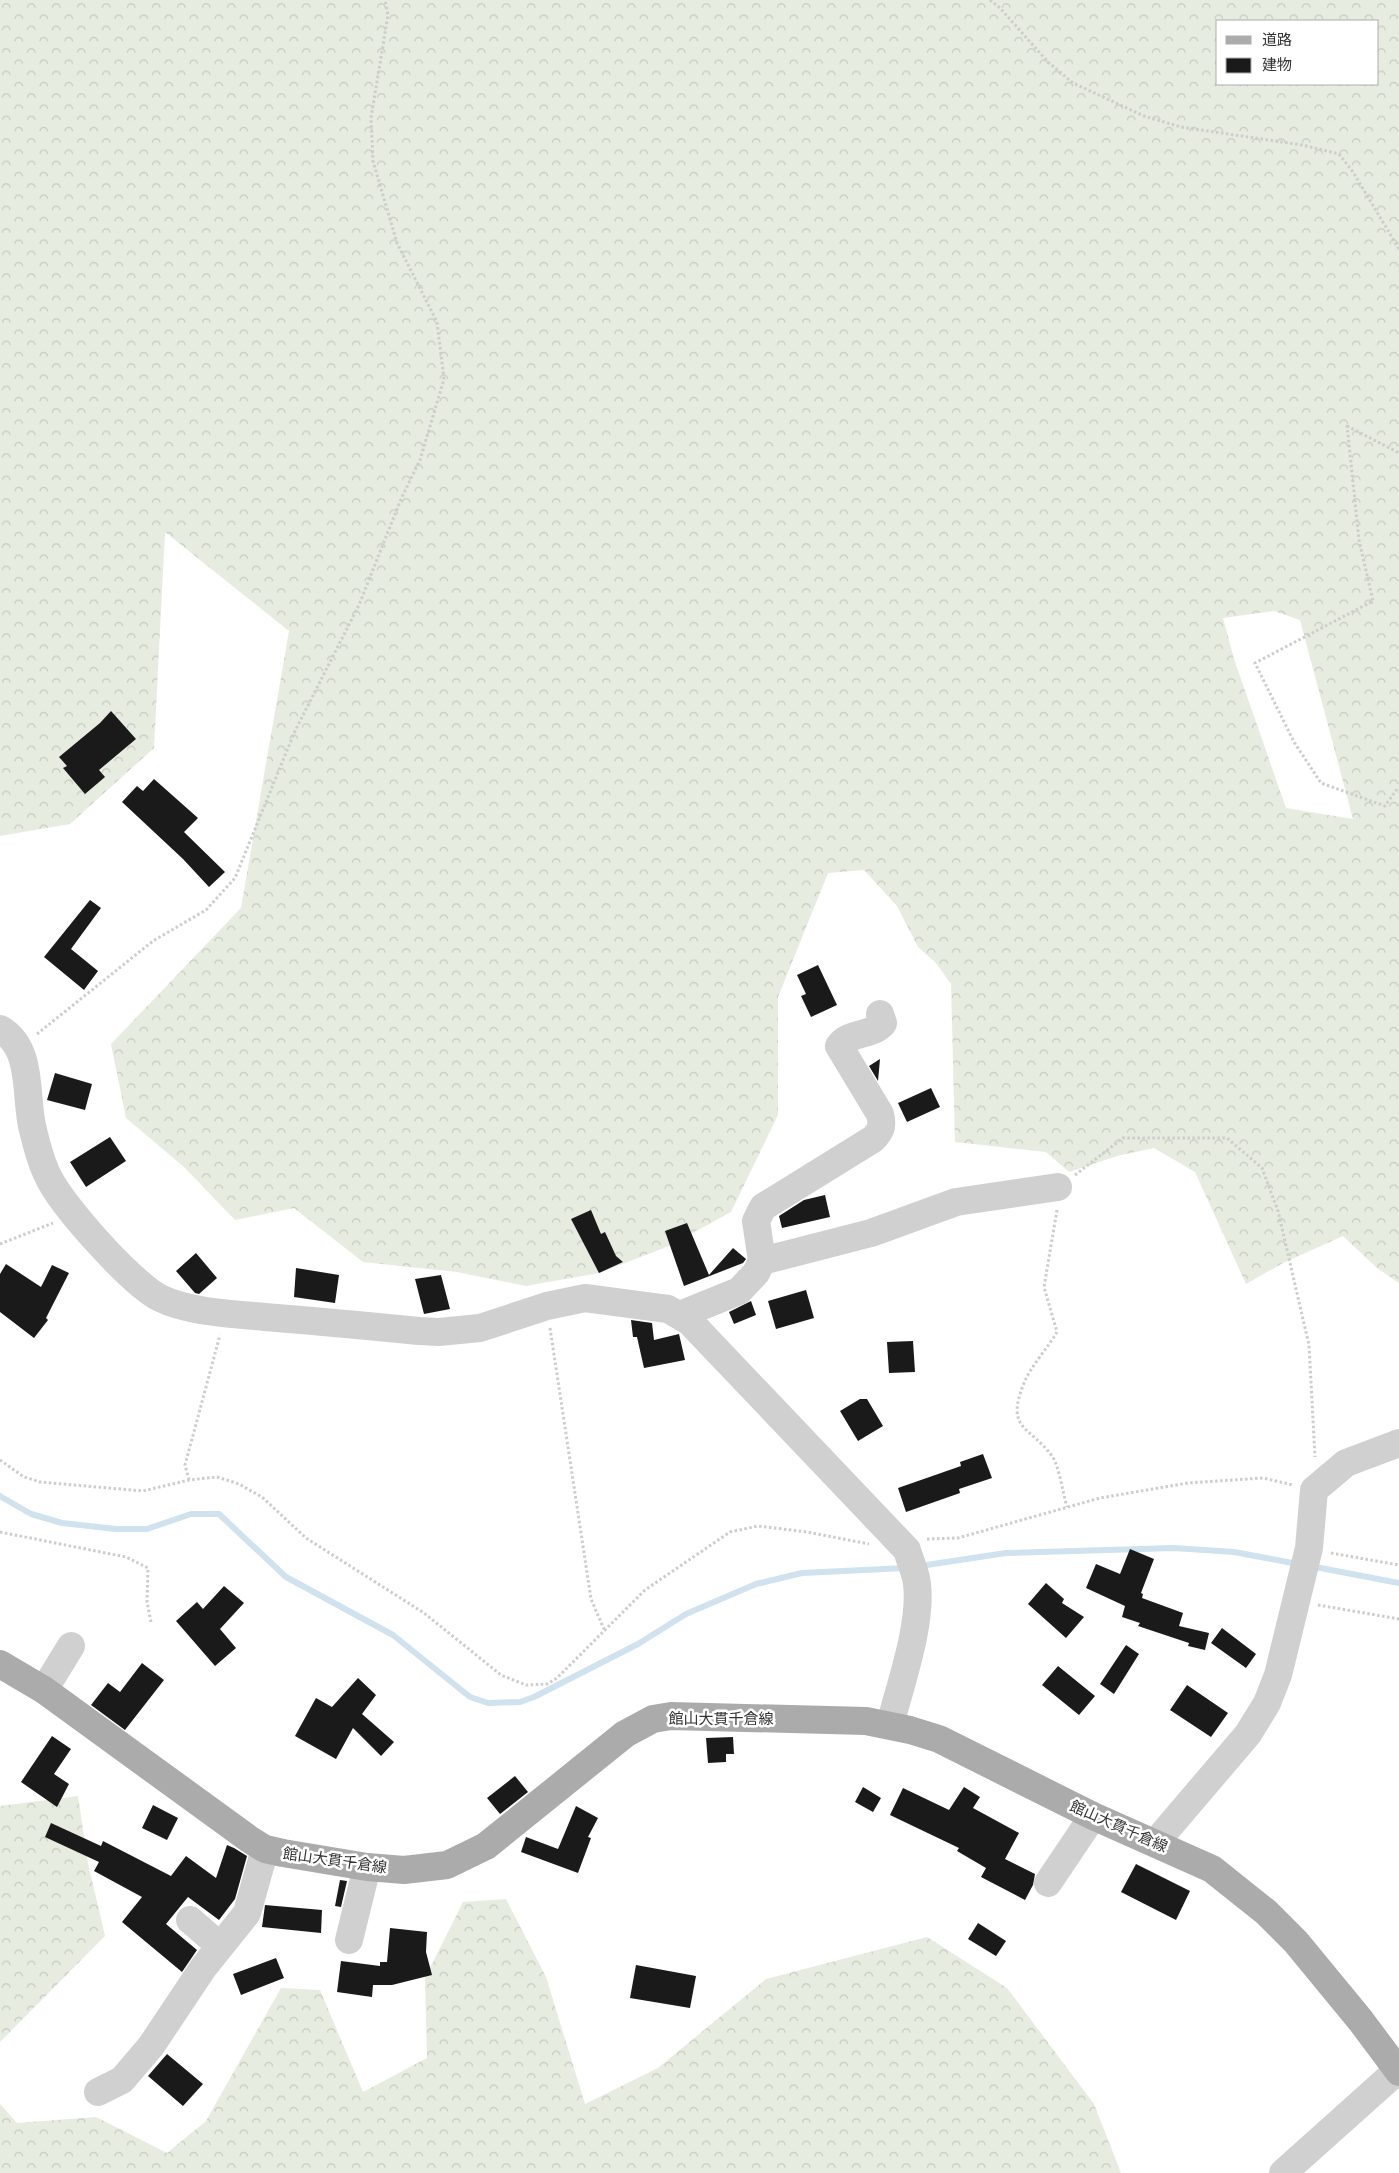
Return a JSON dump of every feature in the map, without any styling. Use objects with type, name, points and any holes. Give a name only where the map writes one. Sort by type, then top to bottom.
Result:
[{"type":"main road","name":"館山大貫千倉線","points":[[0,1664],[44,1690],[248,1839],[265,1849],[367,1866],[404,1870],[447,1865],[467,1857],[486,1846],[625,1734],[654,1719],[671,1716],[866,1721],[890,1725],[938,1739],[1094,1816],[1156,1842],[1212,1869],[1266,1912],[1322,1972],[1399,2071]]},
{"type":"street","points":[[680,1315],[739,1291],[756,1273],[762,1261],[756,1221],[763,1208],[873,1139],[880,1132],[882,1124],[880,1114],[839,1046],[844,1040],[879,1028],[883,1023],[880,1014]]},
{"type":"street","points":[[9,1039],[26,1070],[30,1114],[35,1140],[48,1176],[96,1240],[141,1284],[160,1298],[176,1304],[226,1313],[439,1332],[480,1328],[547,1306],[585,1298],[668,1309],[680,1315],[697,1329],[907,1550],[917,1582],[915,1624],[890,1725]]},
{"type":"street","points":[[762,1261],[871,1233],[956,1202],[1058,1187]]},
{"type":"street","points":[[1156,1842],[1248,1734],[1267,1703],[1278,1675],[1309,1548],[1314,1490],[1346,1463],[1399,1443]]},
{"type":"street","points":[[44,1690],[70,1646]]},
{"type":"street","points":[[1048,1883],[1094,1816]]},
{"type":"street","points":[[98,2092],[122,2080],[151,2046],[220,1946],[247,1913],[265,1849]]},
{"type":"street","points":[[348,1940],[367,1866]]},
{"type":"street","points":[[190,1920],[220,1946]]},
{"type":"street","points":[[1283,2173],[1399,2071]]},
{"type":"path","points":[[9,1039],[153,942],[206,910],[235,878],[295,731],[359,605],[401,499],[420,460],[444,379],[437,322],[397,243],[373,161],[372,118],[388,15],[385,0]]},
{"type":"path","points":[[990,0],[1000,8],[1048,62],[1073,83],[1144,116],[1181,127],[1302,145],[1340,154],[1354,172],[1399,250]]},
{"type":"path","points":[[1399,453],[1346,425],[1359,540],[1373,600],[1255,663],[1294,742],[1321,783],[1385,806],[1397,789],[1399,791]]},
{"type":"path","points":[[0,1460],[24,1477],[40,1482],[144,1491],[188,1480],[217,1477],[239,1484],[262,1497],[306,1538],[424,1612],[501,1675],[526,1685],[547,1684],[557,1678],[604,1629],[646,1590],[730,1532],[758,1526],[807,1532],[907,1550],[916,1540],[958,1538],[1100,1498],[1188,1483],[1263,1478],[1314,1490],[1316,1446],[1309,1345],[1278,1211],[1262,1168],[1227,1138],[1123,1138],[1058,1187],[1057,1211],[1044,1287],[1056,1332],[1047,1350],[1025,1381],[1016,1404],[1019,1424],[1053,1457],[1067,1507]]},
{"type":"path","points":[[0,1244],[74,1213]]},
{"type":"path","points":[[547,1306],[591,1598],[604,1629]]},
{"type":"path","points":[[188,1480],[185,1465],[226,1313]]},
{"type":"path","points":[[0,1466],[6,1466]]},
{"type":"path","points":[[0,1532],[126,1557],[148,1568],[148,1602],[151,1622]]},
{"type":"path","points":[[1309,1548],[1399,1566]]},
{"type":"path","points":[[1296,1600],[1399,1619]]},
{"type":"green space","points":[[0,0],[1399,0],[1399,1283],[1377,1268],[1343,1236],[1283,1263],[1246,1284],[1195,1172],[1154,1148],[1117,1156],[1069,1172],[1046,1152],[955,1142],[951,984],[936,963],[918,947],[897,906],[864,870],[828,873],[778,997],[778,1115],[731,1212],[669,1246],[599,1273],[526,1286],[457,1272],[363,1262],[294,1208],[235,1220],[184,1167],[126,1118],[111,1044],[241,908],[289,631],[165,532],[154,748],[70,824],[0,836]],"holes":[[[1274,611],[1300,620],[1353,819],[1286,808],[1234,659],[1223,618]]]},
{"type":"green space","points":[[78,1796],[88,1863],[105,1936],[0,2042],[0,1806]]},
{"type":"green space","points":[[506,1899],[546,1977],[585,2104],[658,2068],[766,1979],[927,1937],[1007,1988],[1094,2104],[1121,2173],[0,2173],[0,2104],[17,2123],[96,2117],[167,2153],[206,2121],[281,1988],[320,1990],[363,2092],[427,2058],[425,1978],[463,1902]]},
{"type":"building","points":[[111,711],[136,739],[99,770],[105,777],[85,794],[63,768],[67,766],[59,757],[100,723]]},
{"type":"building","points":[[154,779],[198,818],[184,832],[225,872],[209,887],[183,859],[122,802],[137,786],[143,791]]},
{"type":"building","points":[[90,900],[101,908],[71,949],[98,971],[84,990],[44,957]]},
{"type":"building","points":[[818,965],[837,1005],[811,1017],[801,996],[806,994],[797,975]]},
{"type":"building","points":[[880,1059],[878,1081],[869,1066]]},
{"type":"building","points":[[55,1073],[92,1084],[85,1110],[47,1100]]},
{"type":"building","points":[[931,1088],[940,1107],[907,1122],[898,1103]]},
{"type":"building","points":[[110,1137],[126,1161],[86,1187],[70,1162]]},
{"type":"building","points":[[825,1195],[830,1217],[782,1228],[779,1216],[804,1200]]},
{"type":"building","points":[[591,1210],[601,1234],[605,1232],[616,1256],[623,1262],[599,1273],[571,1219]]},
{"type":"building","points":[[687,1223],[709,1275],[733,1248],[746,1259],[743,1263],[684,1286],[665,1231]]},
{"type":"building","points":[[196,1253],[217,1278],[199,1294],[195,1293],[176,1271]]},
{"type":"building","points":[[6,1264],[41,1287],[52,1265],[69,1273],[46,1318],[48,1320],[34,1338],[0,1312],[0,1274]]},
{"type":"building","points":[[296,1268],[339,1275],[335,1303],[294,1297]]},
{"type":"building","points":[[441,1275],[450,1309],[424,1314],[415,1279]]},
{"type":"building","points":[[806,1290],[814,1318],[776,1329],[768,1301]]},
{"type":"building","points":[[751,1301],[756,1315],[734,1324],[729,1312]]},
{"type":"building","points":[[631,1320],[652,1323],[654,1340],[679,1334],[685,1360],[644,1368],[637,1337],[633,1337]]},
{"type":"building","points":[[913,1341],[915,1372],[889,1373],[887,1342]]},
{"type":"building","points":[[860,1399],[867,1399],[883,1426],[858,1441],[840,1411]]},
{"type":"building","points":[[983,1454],[992,1478],[959,1489],[960,1493],[906,1512],[898,1488],[961,1466],[960,1462]]},
{"type":"building","points":[[1130,1549],[1154,1559],[1141,1593],[1143,1594],[1142,1598],[1183,1613],[1179,1626],[1209,1633],[1205,1650],[1188,1646],[1189,1643],[1138,1626],[1140,1623],[1122,1617],[1125,1606],[1086,1588],[1096,1564],[1120,1574]]},
{"type":"building","points":[[1046,1583],[1064,1599],[1062,1603],[1084,1617],[1066,1638],[1028,1604]]},
{"type":"building","points":[[224,1586],[244,1603],[220,1629],[236,1648],[215,1666],[176,1621],[197,1602],[203,1609]]},
{"type":"building","points":[[1222,1628],[1256,1654],[1246,1668],[1211,1643]]},
{"type":"building","points":[[1126,1645],[1139,1654],[1114,1694],[1100,1684]]},
{"type":"building","points":[[142,1663],[164,1680],[125,1730],[91,1705],[108,1683],[120,1692]]},
{"type":"building","points":[[1058,1666],[1095,1696],[1079,1715],[1042,1685]]},
{"type":"building","points":[[358,1678],[376,1695],[362,1714],[394,1742],[381,1756],[353,1728],[336,1759],[295,1736],[316,1698],[332,1707]]},
{"type":"building","points":[[1187,1685],[1228,1713],[1211,1737],[1170,1710]]},
{"type":"building","points":[[52,1736],[71,1749],[54,1774],[69,1784],[57,1807],[21,1782]]},
{"type":"building","points":[[733,1737],[734,1754],[726,1754],[726,1762],[708,1763],[706,1738]]},
{"type":"building","points":[[515,1776],[528,1792],[500,1814],[487,1798]]},
{"type":"building","points":[[863,1787],[881,1798],[873,1812],[855,1802]]},
{"type":"building","points":[[964,1787],[980,1797],[973,1808],[1019,1833],[1005,1859],[1035,1874],[1033,1885],[1025,1900],[981,1877],[986,1868],[957,1851],[959,1848],[890,1815],[903,1788],[949,1810]]},
{"type":"building","points":[[153,1805],[178,1818],[167,1840],[142,1828]]},
{"type":"building","points":[[576,1806],[598,1818],[588,1837],[591,1838],[578,1873],[521,1852],[526,1837],[558,1849]]},
{"type":"building","points":[[51,1823],[101,1846],[103,1841],[171,1876],[186,1856],[216,1878],[227,1845],[247,1856],[235,1899],[219,1920],[188,1897],[166,1924],[197,1950],[182,1972],[122,1922],[142,1897],[94,1871],[99,1862],[45,1837]]},
{"type":"building","points":[[1136,1864],[1190,1891],[1176,1920],[1121,1892]]},
{"type":"building","points":[[340,1880],[347,1881],[341,1907],[335,1906]]},
{"type":"building","points":[[265,1905],[322,1910],[321,1933],[262,1927]]},
{"type":"building","points":[[978,1923],[1006,1941],[996,1956],[968,1939]]},
{"type":"building","points":[[390,1928],[427,1932],[426,1952],[432,1975],[392,1985],[373,1985],[372,1997],[337,1992],[341,1961],[380,1966],[380,1962],[387,1962]]},
{"type":"building","points":[[276,1958],[284,1978],[241,1995],[233,1974]]},
{"type":"building","points":[[636,1965],[696,1976],[690,2008],[630,1998]]},
{"type":"building","points":[[167,2054],[203,2084],[183,2106],[148,2076]]},
{"type":"waterway","points":[[0,1496],[31,1514],[62,1523],[116,1529],[147,1529],[191,1514],[219,1514],[286,1577],[393,1635],[470,1697],[488,1703],[520,1702],[534,1697],[638,1644],[686,1614],[756,1584],[802,1573],[905,1568]]},
{"type":"waterway","points":[[920,1566],[1006,1553],[1174,1548],[1234,1552],[1298,1564]]},
{"type":"waterway","points":[[1310,1566],[1399,1583]]}]
